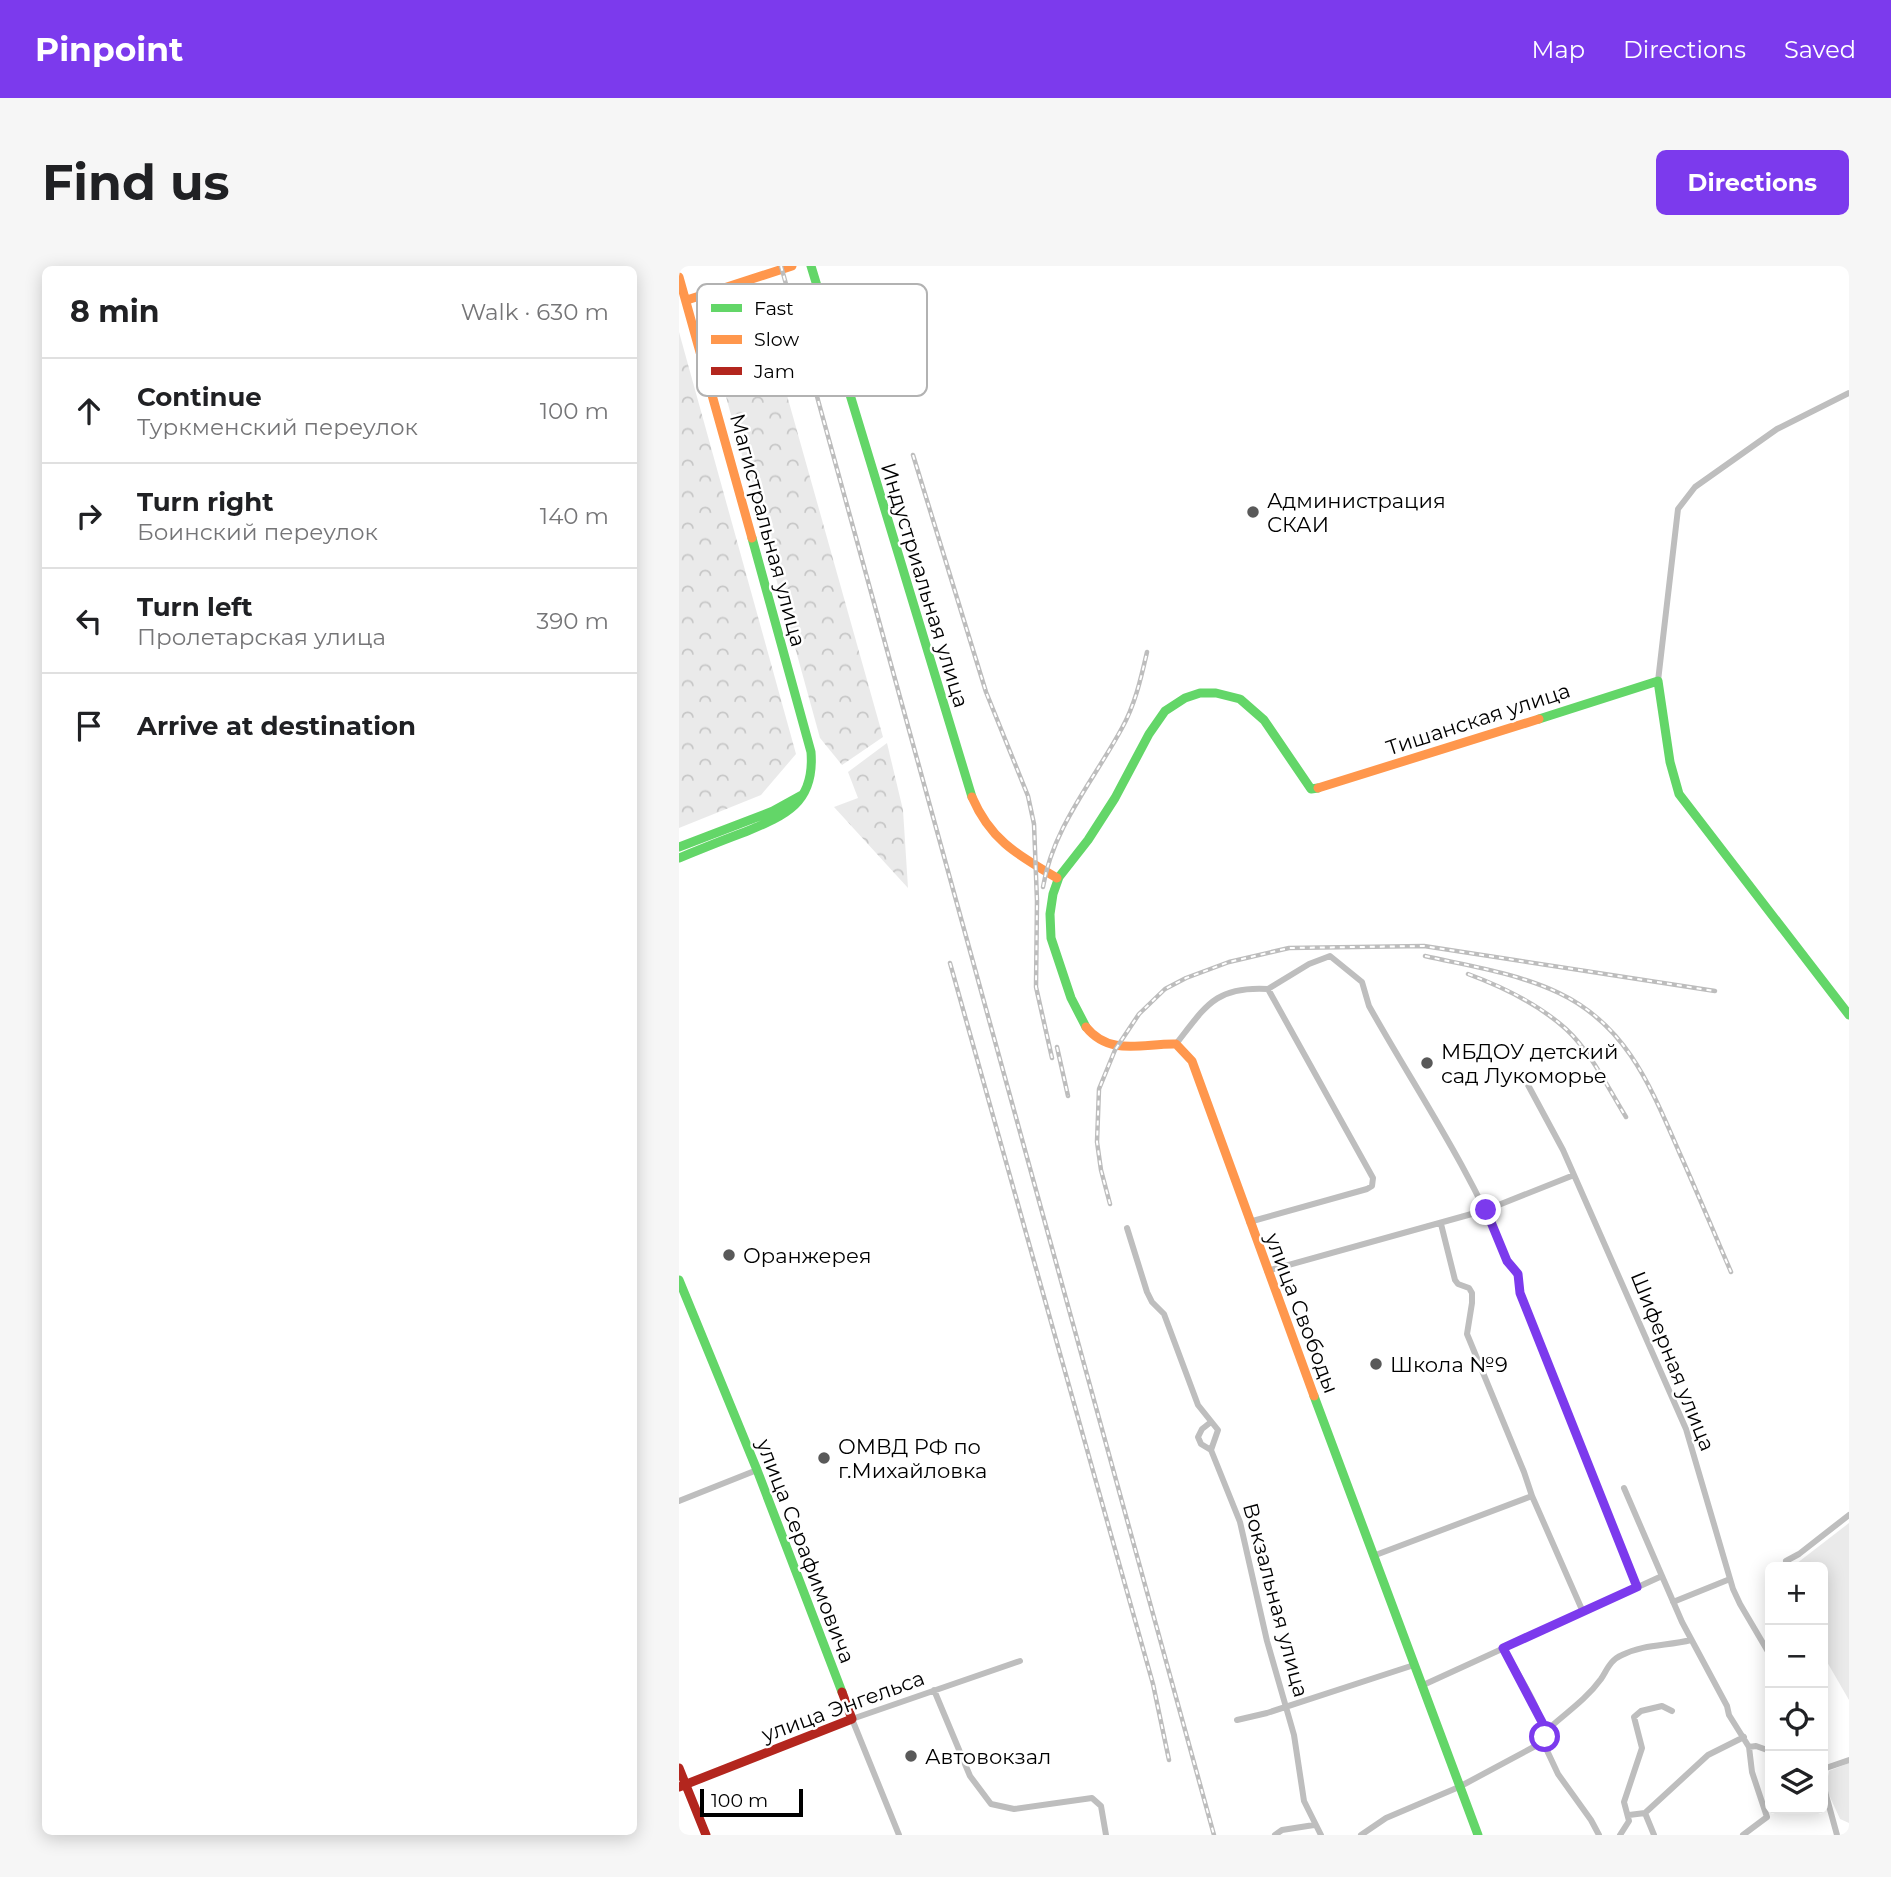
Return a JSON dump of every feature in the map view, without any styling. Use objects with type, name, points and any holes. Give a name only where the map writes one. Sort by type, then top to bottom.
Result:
[{"type":"street","points":[[736,284],[792,266]]},
{"type":"street","name":"Индустриальная улица","points":[[811,266],[816,284]]},
{"type":"street","name":"Магистральная улица","points":[[679,277],[697,350]]},
{"type":"street","points":[[1849,393],[1777,429],[1702,481],[1683,500],[1678,509],[1658,681],[1669,762],[1679,794],[1849,1015]]},
{"type":"street","name":"Магистральная улица","points":[[710,396],[811,752],[814,769],[810,785],[803,794]]},
{"type":"street","name":"Индустриальная улица","points":[[850,396],[954,742],[980,815],[994,835],[1057,878]]},
{"type":"street","name":"Тишанская улица","points":[[1057,878],[1084,846],[1165,711],[1188,697],[1201,693],[1223,693],[1243,700],[1258,711],[1311,789],[1332,785],[1658,681]]},
{"type":"street","points":[[679,847],[773,811],[803,794]]},
{"type":"street","points":[[679,858],[779,818],[792,810],[803,794]]},
{"type":"street","points":[[1057,878],[1050,936],[1079,1016],[1092,1034],[1109,1045],[1176,1044],[1206,1006],[1221,996],[1235,989],[1268,989],[1310,964],[1330,956],[1362,982],[1369,1006],[1486,1210],[1507,1261],[1518,1274],[1520,1293],[1637,1587]]},
{"type":"street","points":[[1249,1222],[1367,1189],[1373,1183],[1268,989]]},
{"type":"street","name":"улица Свободы","points":[[1176,1044],[1192,1061],[1267,1271],[1478,1835]]},
{"type":"street","name":"Шиферная улица","points":[[1528,1085],[1574,1175],[1686,1429],[1730,1579],[1740,1604],[1765,1646]]},
{"type":"street","points":[[1267,1271],[1486,1210],[1574,1175]]},
{"type":"street","points":[[1441,1224],[1455,1280],[1472,1293],[1467,1334],[1532,1496],[1583,1612]]},
{"type":"street","points":[[1127,1228],[1147,1292],[1152,1302],[1164,1314],[1198,1405],[1211,1422],[1202,1429],[1198,1437],[1201,1444],[1211,1450]]},
{"type":"street","name":"улица Серафимовича","points":[[679,1280],[757,1470],[899,1835]]},
{"type":"street","name":"Вокзальная улица","points":[[1211,1422],[1218,1430],[1211,1450],[1240,1522],[1267,1641],[1294,1735],[1301,1790],[1314,1825],[1321,1835]]},
{"type":"street","points":[[679,1501],[757,1470]]},
{"type":"street","points":[[1624,1488],[1691,1640],[1749,1747],[1752,1772],[1767,1817],[1743,1835]]},
{"type":"street","points":[[1373,1556],[1532,1496]]},
{"type":"street","points":[[1786,1561],[1848,1516]]},
{"type":"street","points":[[1421,1686],[1662,1576]]},
{"type":"street","points":[[1673,1602],[1730,1579]]},
{"type":"street","points":[[1545,1732],[1582,1702],[1603,1677],[1611,1662],[1621,1655],[1654,1645],[1691,1640]]},
{"type":"street","points":[[1503,1648],[1542,1722],[1545,1732],[1543,1742],[1558,1774],[1599,1835]]},
{"type":"street","name":"улица Энгельса","points":[[682,1786],[852,1719],[1020,1661]]},
{"type":"street","points":[[1237,1720],[1267,1713],[1414,1665]]},
{"type":"street","points":[[935,1690],[970,1776],[984,1797],[999,1808],[1014,1810],[1086,1798],[1097,1801],[1101,1806],[1106,1835]]},
{"type":"street","points":[[1620,1835],[1629,1821],[1624,1802],[1641,1748],[1634,1717],[1641,1711],[1662,1706],[1672,1711]]},
{"type":"street","points":[[1629,1815],[1645,1812],[1708,1755],[1744,1737]]},
{"type":"street","points":[[1361,1835],[1385,1818],[1459,1787],[1543,1742]]},
{"type":"street","points":[[1749,1747],[1765,1749]]},
{"type":"street","points":[[1828,1767],[1849,1760]]},
{"type":"street","points":[[679,1768],[682,1786],[706,1835]]},
{"type":"street","points":[[1828,1802],[1837,1835]]},
{"type":"street","points":[[1645,1812],[1654,1835]]},
{"type":"street","points":[[1275,1835],[1282,1830],[1314,1825]]},
{"type":"green space","points":[[679,332],[796,754],[761,795],[679,828]]},
{"type":"green space","points":[[726,396],[787,396],[883,737],[842,765],[820,738]]},
{"type":"green space","points":[[887,743],[903,810],[908,888],[834,807],[858,798],[848,772]]},
{"type":"green space","points":[[1849,1523],[1849,1700],[1828,1664],[1828,1562],[1798,1562]]},
{"type":"green space","points":[[1849,1763],[1849,1823],[1840,1819],[1828,1792],[1829,1771]]},
{"type":"railway","points":[[781,266],[786,284]]},
{"type":"railway","points":[[817,396],[1214,1835]]},
{"type":"railway","points":[[913,455],[986,692],[1028,796],[1034,824],[1036,987],[1052,1058]]},
{"type":"railway","points":[[1043,887],[1048,865],[1065,824],[1127,719],[1147,652]]},
{"type":"railway","points":[[1110,1204],[1097,1142],[1099,1089],[1115,1050],[1139,1014],[1165,989],[1229,962],[1289,948],[1424,946],[1715,991]]},
{"type":"railway","points":[[1425,956],[1493,971],[1543,986],[1583,1007],[1603,1023],[1635,1061],[1647,1083],[1731,1272]]},
{"type":"railway","points":[[950,963],[1153,1684],[1169,1760]]},
{"type":"railway","points":[[1468,974],[1519,997],[1566,1029],[1591,1059],[1626,1117]]},
{"type":"railway","points":[[1057,1047],[1068,1096]]},
{"type":"traffic: fast","points":[[811,266],[816,284]]},
{"type":"traffic: fast","points":[[850,396],[972,797]]},
{"type":"traffic: fast","points":[[679,858],[773,820],[795,805],[808,784],[811,752],[752,538]]},
{"type":"traffic: fast","points":[[1539,719],[1658,681],[1670,762],[1679,794],[1849,1015]]},
{"type":"traffic: fast","points":[[1086,1027],[1071,998],[1051,938],[1053,894],[1059,877],[1088,840],[1115,798],[1149,734],[1165,711],[1185,698],[1200,693],[1216,693],[1240,699],[1264,720],[1311,789],[1318,788]]},
{"type":"traffic: fast","points":[[679,847],[773,811],[802,795]]},
{"type":"traffic: fast","points":[[679,1280],[757,1470],[842,1692]]},
{"type":"traffic: fast","points":[[1314,1396],[1478,1835]]},
{"type":"traffic: slow","points":[[736,284],[792,266]]},
{"type":"traffic: slow","points":[[679,277],[697,341]]},
{"type":"traffic: slow","points":[[687,300],[697,297]]},
{"type":"traffic: slow","points":[[712,396],[752,538]]},
{"type":"traffic: slow","points":[[1318,788],[1539,719]]},
{"type":"traffic: slow","points":[[972,797],[997,836],[1018,854],[1057,878]]},
{"type":"traffic: slow","points":[[1086,1027],[1095,1036],[1117,1045],[1176,1044],[1192,1061],[1314,1396]]},
{"type":"traffic: jam","points":[[679,1787],[852,1719],[842,1692]]},
{"type":"traffic: jam","points":[[679,1768],[706,1835]]},
{"type":"place","name":"Администрация СКАИ","points":[[1253,512]]},
{"type":"place","name":"МБДОУ детский сад Лукоморье","points":[[1427,1063]]},
{"type":"place","name":"Оранжерея","points":[[729,1255]]},
{"type":"place","name":"Школа №9","points":[[1376,1364]]},
{"type":"place","name":"ОМВД РФ по г.Михайловка","points":[[824,1458]]},
{"type":"place","name":"Автовокзал","points":[[911,1756]]},
{"type":"route","points":[[1486,1210],[1507,1261],[1518,1274],[1520,1293],[1637,1587],[1503,1648],[1542,1722],[1545,1737]]}]
